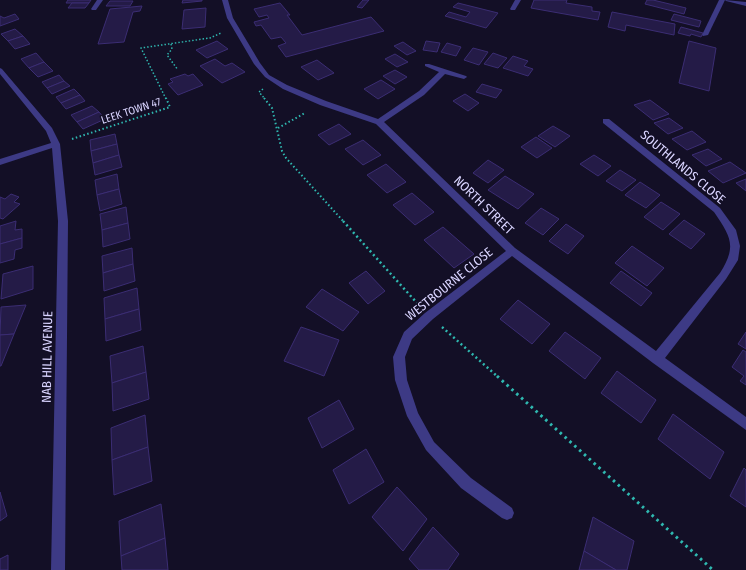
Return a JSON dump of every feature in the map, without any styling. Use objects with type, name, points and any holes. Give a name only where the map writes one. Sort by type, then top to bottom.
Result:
[{"type":"street","points":[[94,9],[100,0]]},
{"type":"street","name":"NORTH STREET","points":[[225,0],[230,18],[257,64],[275,82],[323,103],[380,122],[512,251],[746,424]]},
{"type":"street","points":[[513,9],[518,0]]},
{"type":"street","points":[[705,35],[722,0]]},
{"type":"street","points":[[728,0],[746,4]]},
{"type":"street","points":[[427,65],[464,77]]},
{"type":"street","name":"NAB HILL AVENUE","points":[[0,70],[49,130],[56,144],[63,221],[58,570]]},
{"type":"street","points":[[380,122],[404,107],[432,86],[443,71]]},
{"type":"street","name":"SOUTHLANDS CLOSE","points":[[606,121],[717,210],[731,230],[735,246],[733,260],[723,276],[657,358]]},
{"type":"street","points":[[0,162],[56,144]]},
{"type":"street","name":"WESTBOURNE CLOSE","points":[[508,513],[466,482],[430,446],[413,416],[401,380],[399,356],[408,336],[429,316],[512,251]]},
{"type":"path","name":"LEEK TOWN 47","points":[[56,144],[170,107],[141,48],[210,38],[235,27]]},
{"type":"path","points":[[171,44],[172,49],[167,55],[178,70]]},
{"type":"path","points":[[275,82],[259,92],[272,108],[278,128],[282,151],[286,158],[408,295],[429,316],[658,519],[713,570]]},
{"type":"path","points":[[278,128],[323,103]]},
{"type":"building","points":[[68,0],[91,0],[89,3],[66,3]]},
{"type":"building","points":[[183,0],[202,0],[202,1],[182,3]]},
{"type":"building","points":[[363,0],[369,0],[362,8],[357,7]]},
{"type":"building","points":[[534,0],[567,0],[566,3],[592,7],[592,11],[600,12],[598,20],[531,8]]},
{"type":"building","points":[[647,0],[653,0],[686,8],[684,14],[645,4]]},
{"type":"building","points":[[110,1],[133,1],[130,6],[106,6]]},
{"type":"building","points":[[72,3],[89,3],[85,8],[68,8]]},
{"type":"building","points":[[280,3],[290,15],[287,15],[302,35],[371,17],[384,31],[286,57],[278,46],[286,43],[281,37],[271,39],[261,25],[256,26],[254,22],[269,18],[267,15],[259,17],[254,9]]},
{"type":"building","points":[[458,3],[498,13],[486,28],[445,16],[449,12],[466,17],[470,12],[453,7]]},
{"type":"building","points":[[142,6],[140,11],[133,12],[124,42],[98,44],[110,9]]},
{"type":"building","points":[[206,8],[205,27],[182,29],[184,10]]},
{"type":"building","points":[[612,12],[675,24],[674,35],[626,25],[625,31],[608,27]]},
{"type":"building","points":[[15,14],[19,19],[0,26],[0,16],[4,18]]},
{"type":"building","points":[[674,14],[701,21],[699,27],[671,20]]},
{"type":"building","points":[[681,27],[703,33],[701,37],[691,34],[690,36],[678,33]]},
{"type":"building","points":[[15,29],[23,36],[8,41],[1,34]]},
{"type":"building","points":[[23,36],[30,44],[15,49],[8,41]]},
{"type":"building","points":[[217,41],[228,49],[207,58],[196,50]]},
{"type":"building","points":[[426,41],[440,43],[437,52],[423,50]]},
{"type":"building","points":[[689,41],[716,48],[709,91],[679,83]]},
{"type":"building","points":[[403,42],[416,51],[407,55],[394,46]]},
{"type":"building","points":[[447,43],[461,47],[456,56],[441,52]]},
{"type":"building","points":[[473,48],[488,52],[479,65],[464,60]]},
{"type":"building","points":[[36,53],[44,62],[29,68],[21,59]]},
{"type":"building","points":[[493,53],[507,58],[498,68],[484,64]]},
{"type":"building","points":[[395,54],[408,62],[397,67],[385,59]]},
{"type":"building","points":[[513,56],[528,61],[524,66],[533,69],[528,76],[503,68]]},
{"type":"building","points":[[215,59],[225,66],[232,63],[245,72],[222,83],[200,66]]},
{"type":"building","points":[[317,60],[334,73],[318,80],[301,67]]},
{"type":"building","points":[[44,62],[53,71],[38,77],[29,68]]},
{"type":"building","points":[[395,70],[407,77],[395,84],[383,76]]},
{"type":"building","points":[[185,74],[188,76],[193,74],[203,85],[178,95],[168,84],[173,82],[170,79]]},
{"type":"building","points":[[59,75],[64,81],[47,88],[42,82]]},
{"type":"building","points":[[381,80],[395,89],[378,99],[364,89]]},
{"type":"building","points":[[64,81],[70,86],[52,94],[47,88]]},
{"type":"building","points":[[482,84],[502,90],[496,98],[476,92]]},
{"type":"building","points":[[74,89],[80,95],[61,103],[56,97]]},
{"type":"building","points":[[465,94],[479,103],[468,111],[453,101]]},
{"type":"building","points":[[80,95],[85,101],[66,109],[61,103]]},
{"type":"building","points":[[650,100],[669,114],[653,120],[634,105]]},
{"type":"building","points":[[92,106],[99,112],[77,122],[71,115]]},
{"type":"building","points":[[99,112],[105,119],[83,129],[77,122]]},
{"type":"building","points":[[669,118],[683,128],[668,134],[654,123]]},
{"type":"building","points":[[339,124],[351,134],[329,145],[318,135]]},
{"type":"building","points":[[553,126],[570,136],[555,147],[538,136]]},
{"type":"building","points":[[692,131],[706,142],[687,150],[672,139]]},
{"type":"building","points":[[115,134],[117,144],[91,151],[90,140]]},
{"type":"building","points":[[536,137],[552,148],[537,158],[521,147]]},
{"type":"building","points":[[363,140],[381,155],[363,165],[345,149]]},
{"type":"building","points":[[117,144],[119,155],[93,163],[91,151]]},
{"type":"building","points":[[708,149],[722,159],[706,166],[692,155]]},
{"type":"building","points":[[119,155],[122,167],[95,175],[93,163]]},
{"type":"building","points":[[594,155],[611,166],[598,176],[580,164]]},
{"type":"building","points":[[488,160],[504,170],[488,183],[473,173]]},
{"type":"building","points":[[730,162],[746,173],[723,183],[708,171]]},
{"type":"building","points":[[386,164],[406,182],[387,193],[367,175]]},
{"type":"building","points":[[620,170],[636,180],[622,191],[606,181]]},
{"type":"building","points":[[117,174],[119,189],[97,195],[95,180]]},
{"type":"building","points":[[505,176],[534,194],[518,209],[488,190]]},
{"type":"building","points":[[746,179],[746,191],[736,183]]},
{"type":"building","points":[[640,182],[660,195],[646,208],[625,195]]},
{"type":"building","points":[[119,189],[122,204],[100,211],[97,195]]},
{"type":"building","points":[[412,193],[434,212],[415,225],[393,205]]},
{"type":"building","points":[[11,194],[19,197],[14,202],[20,204],[3,219],[0,218],[0,197],[5,199]]},
{"type":"building","points":[[661,202],[680,214],[663,230],[644,217]]},
{"type":"building","points":[[126,207],[128,223],[102,230],[100,214]]},
{"type":"building","points":[[541,208],[559,219],[543,235],[525,223]]},
{"type":"building","points":[[684,220],[705,234],[691,249],[669,234]]},
{"type":"building","points":[[16,221],[15,230],[22,229],[22,238],[0,244],[0,226]]},
{"type":"building","points":[[128,223],[130,239],[103,247],[102,230]]},
{"type":"building","points":[[566,224],[584,236],[568,254],[549,241]]},
{"type":"building","points":[[443,227],[474,254],[454,268],[424,240]]},
{"type":"building","points":[[22,238],[22,248],[15,250],[14,259],[0,263],[0,244]]},
{"type":"building","points":[[632,246],[664,268],[647,286],[615,263]]},
{"type":"building","points":[[132,248],[133,264],[103,273],[102,256]]},
{"type":"building","points":[[133,264],[135,281],[104,291],[103,273]]},
{"type":"building","points":[[33,266],[33,289],[1,299],[3,274]]},
{"type":"building","points":[[366,271],[385,291],[368,304],[349,283]]},
{"type":"building","points":[[621,271],[652,293],[641,306],[610,283]]},
{"type":"building","points":[[137,288],[139,309],[105,319],[104,298]]},
{"type":"building","points":[[322,289],[359,312],[343,331],[306,307]]},
{"type":"building","points":[[518,300],[550,324],[532,344],[500,319]]},
{"type":"building","points":[[26,305],[14,334],[0,335],[1,307]]},
{"type":"building","points":[[139,309],[141,330],[106,341],[105,319]]},
{"type":"building","points":[[301,327],[339,340],[324,376],[284,361]]},
{"type":"building","points":[[565,332],[601,358],[585,379],[549,351]]},
{"type":"building","points":[[746,332],[746,349],[738,344]]},
{"type":"building","points":[[14,334],[1,366],[0,366],[0,335]]},
{"type":"building","points":[[143,346],[146,372],[112,383],[110,356]]},
{"type":"building","points":[[743,350],[746,352],[746,385],[740,381],[744,376],[732,367]]},
{"type":"building","points":[[617,371],[656,400],[641,423],[601,393]]},
{"type":"building","points":[[146,372],[149,399],[113,411],[112,383]]},
{"type":"building","points":[[339,400],[354,429],[322,448],[308,418]]},
{"type":"building","points":[[673,414],[724,452],[710,479],[658,439]]},
{"type":"building","points":[[145,415],[148,447],[112,460],[111,428]]},
{"type":"building","points":[[148,447],[152,481],[114,495],[112,460]]},
{"type":"building","points":[[366,449],[384,482],[349,504],[333,470]]},
{"type":"building","points":[[744,468],[746,470],[746,507],[730,496]]},
{"type":"building","points":[[397,487],[427,519],[403,551],[372,517]]},
{"type":"building","points":[[0,492],[7,516],[0,521]]},
{"type":"building","points":[[161,504],[165,538],[121,556],[119,521]]},
{"type":"building","points":[[593,517],[634,541],[627,570],[616,570],[584,551]]},
{"type":"building","points":[[433,527],[459,554],[448,570],[419,570],[409,559]]},
{"type":"building","points":[[165,538],[168,570],[122,570],[121,556]]},
{"type":"building","points":[[584,551],[616,570],[579,570]]},
{"type":"building","points":[[8,555],[8,570],[0,570],[0,559]]}]
